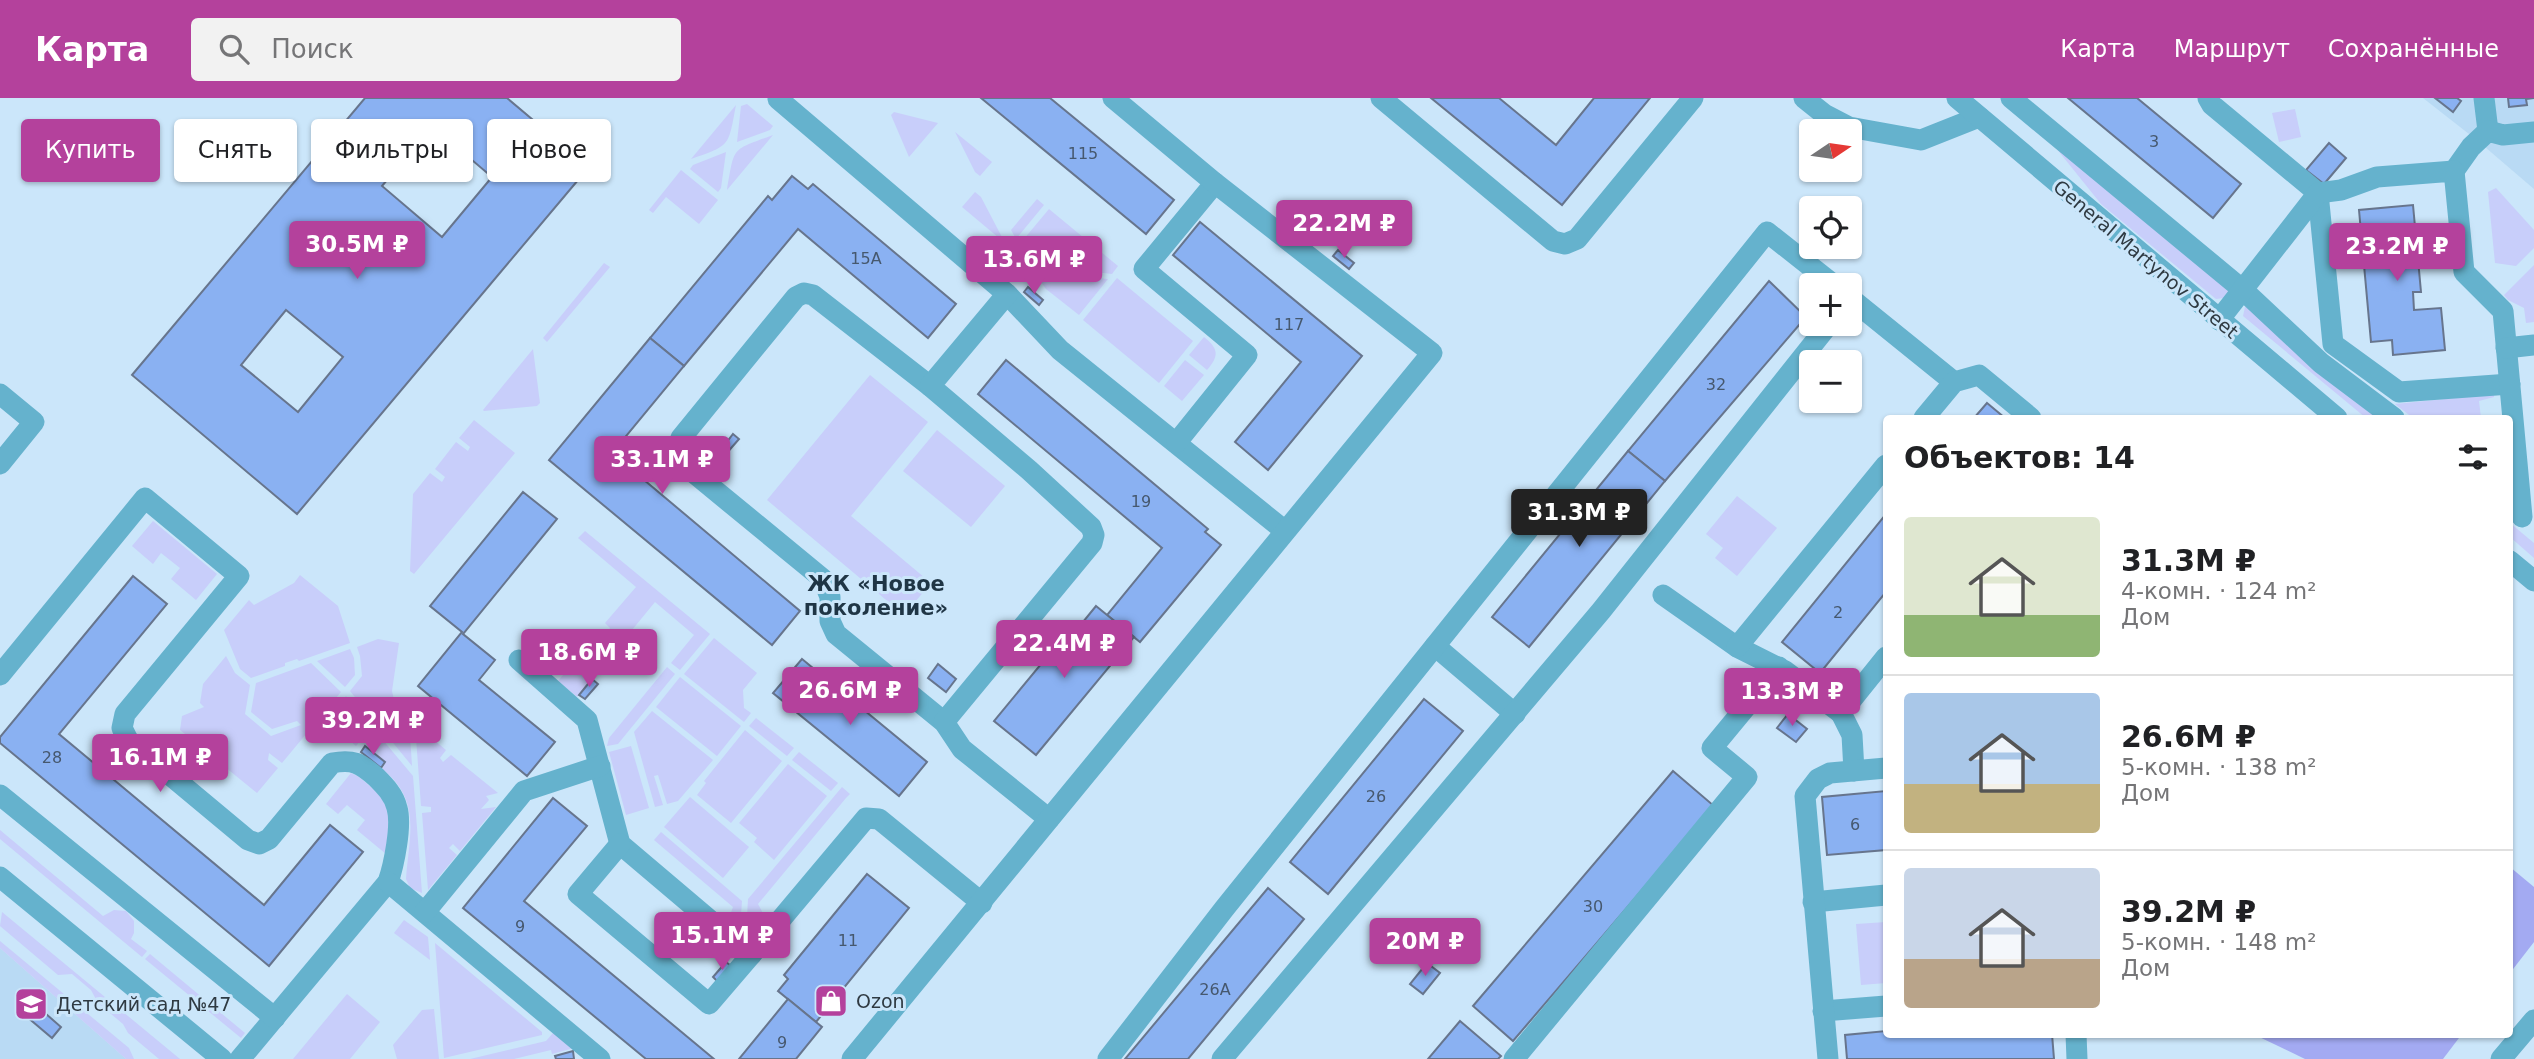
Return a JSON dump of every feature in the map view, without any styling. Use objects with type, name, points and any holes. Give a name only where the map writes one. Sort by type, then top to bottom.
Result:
[{"type":"street","points":[[852,1059],[1432,353],[1215,183],[1114,98]]},
{"type":"street","points":[[1381,98],[1553,241],[1566,244],[1577,239],[1693,98]]},
{"type":"street","points":[[1804,98],[1824,114],[1849,127],[1921,140],[1979,117]]},
{"type":"street","name":"General Martynov Street","points":[[1957,98],[2333,415]]},
{"type":"street","points":[[2011,98],[2243,290],[2321,363],[2390,415]]},
{"type":"street","points":[[2208,98],[2212,105],[2318,193],[2333,344],[2399,392],[2510,384]]},
{"type":"street","points":[[2484,98],[2488,131]]},
{"type":"street","points":[[778,99],[1007,294],[1060,350],[1285,531]]},
{"type":"street","points":[[2488,131],[2502,135],[2534,132]]},
{"type":"street","points":[[2488,131],[2454,170],[2464,272],[2503,311],[2513,415]]},
{"type":"street","points":[[2219,320],[2318,193],[2341,190],[2377,177],[2454,170]]},
{"type":"street","points":[[1177,442],[1247,355],[1144,268],[1215,183]]},
{"type":"street","points":[[1108,1059],[1224,909],[1767,232],[1819,273]]},
{"type":"street","points":[[944,722],[1092,543],[1094,535],[1091,527],[930,386],[813,295],[804,293],[796,297],[681,439],[676,452],[682,464],[823,579],[830,597],[830,621],[836,634],[944,722],[962,749],[1049,820]]},
{"type":"street","points":[[930,386],[1007,294]]},
{"type":"street","points":[[1862,308],[1954,382]]},
{"type":"street","points":[[1223,1059],[1601,611],[1819,336]]},
{"type":"street","points":[[2507,348],[2534,345]]},
{"type":"street","points":[[2354,387],[2366,368]]},
{"type":"street","points":[[1926,415],[1954,382],[1979,375],[2027,415]]},
{"type":"street","points":[[0,394],[34,422],[0,464]]},
{"type":"street","points":[[2513,417],[2522,517]]},
{"type":"street","points":[[1737,647],[1883,468]]},
{"type":"street","points":[[0,675],[145,498],[239,576],[125,714],[122,728],[128,740],[248,841],[259,844],[269,839],[332,763],[348,760],[365,767],[388,788],[398,809],[395,862],[388,882],[240,1059]]},
{"type":"street","points":[[2513,564],[2534,581]]},
{"type":"street","points":[[1663,595],[1737,647],[1779,667],[1840,713],[1853,735],[1854,771]]},
{"type":"street","points":[[1435,646],[1515,714]]},
{"type":"street","points":[[519,660],[587,720],[620,844],[751,955]]},
{"type":"street","points":[[1840,713],[1883,661]]},
{"type":"street","points":[[1514,1059],[1746,777],[1712,748],[1779,667]]},
{"type":"street","points":[[425,912],[524,791],[600,766]]},
{"type":"street","points":[[1828,1059],[1805,796],[1818,779],[1830,773],[1883,768]]},
{"type":"street","points":[[0,795],[275,1018]]},
{"type":"street","points":[[620,844],[578,894],[709,1004],[866,818],[879,819],[982,903]]},
{"type":"street","points":[[0,877],[222,1059]]},
{"type":"street","points":[[388,882],[600,1059]]},
{"type":"street","points":[[1813,902],[1883,895]]},
{"type":"street","points":[[1823,1011],[1883,1006]]},
{"type":"street","points":[[2501,1059],[2534,1020]]},
{"type":"street","points":[[2076,1038],[2077,1059]]},
{"type":"shaded area","points":[[2423,98],[2534,98],[2534,189],[2478,141]]},
{"type":"shaded area","points":[[747,104],[773,126],[770,130],[737,142],[741,106]]},
{"type":"shaded area","points":[[736,105],[729,137],[721,147],[691,159]]},
{"type":"shaded area","points":[[2295,109],[2301,137],[2279,142],[2272,113]]},
{"type":"shaded area","points":[[894,112],[938,123],[909,157],[891,115]]},
{"type":"shaded area","points":[[955,132],[992,162],[980,176],[975,172]]},
{"type":"shaded area","points":[[773,135],[727,190],[737,152],[749,144]]},
{"type":"shaded area","points":[[2056,148],[2230,292],[2224,298],[2216,299],[2101,204]]},
{"type":"shaded area","points":[[726,152],[721,188],[718,192],[690,169],[693,165]]},
{"type":"shaded area","points":[[681,170],[718,200],[699,224],[666,197],[653,213],[649,210]]},
{"type":"shaded area","points":[[2496,188],[2534,230],[2534,248],[2516,266],[2495,263],[2488,192]]},
{"type":"shaded area","points":[[975,192],[981,197],[1005,243],[962,207]]},
{"type":"shaded area","points":[[1037,199],[1044,205],[1016,239],[1011,230]]},
{"type":"shaded area","points":[[1049,209],[1118,266],[1112,274],[1028,264],[1013,252]]},
{"type":"shaded area","points":[[604,263],[610,267],[547,342],[543,338]]},
{"type":"shaded area","points":[[2534,265],[2534,322],[2526,323],[2524,308],[2504,295]]},
{"type":"shaded area","points":[[1033,271],[1108,279],[1079,315],[1046,289]]},
{"type":"shaded area","points":[[1117,278],[1193,341],[1159,383],[1083,320]]},
{"type":"shaded area","points":[[2249,305],[2377,415],[2362,415],[2243,316],[2245,307]]},
{"type":"shaded area","points":[[1204,337],[1216,353],[1207,370],[1189,355]]},
{"type":"shaded area","points":[[533,349],[540,403],[537,406],[484,411],[483,410]]},
{"type":"shaded area","points":[[1185,360],[1204,375],[1182,401],[1164,386]]},
{"type":"shaded area","points":[[870,375],[928,422],[851,516],[931,583],[904,615],[767,500]]},
{"type":"shaded area","points":[[2494,394],[2494,397],[2479,401],[2481,415],[2409,415],[2395,404]]},
{"type":"shaded area","points":[[474,420],[515,453],[414,574],[410,571],[413,494],[430,473],[442,482],[445,477],[435,469],[456,442],[468,451],[470,447],[459,438]]},
{"type":"shaded area","points":[[937,430],[1005,486],[971,527],[903,471]]},
{"type":"shaded area","points":[[1737,496],[1777,528],[1737,576],[1715,558],[1723,548],[1706,534]]},
{"type":"shaded area","points":[[153,521],[217,574],[196,600],[171,579],[180,568],[161,553],[153,564],[132,546]]},
{"type":"shaded area","points":[[2513,526],[2534,543],[2534,558],[2513,540]]},
{"type":"shaded area","points":[[585,531],[710,634],[680,670],[671,663],[694,635],[655,602],[577,697],[558,681],[592,640],[598,644],[610,628],[605,623],[636,587],[578,538]]},
{"type":"shaded area","points":[[300,575],[338,606],[350,643],[299,661],[297,659],[285,663],[285,666],[251,678],[240,669],[224,630],[249,600],[254,605],[294,583]]},
{"type":"shaded area","points":[[714,638],[757,673],[743,690],[744,708],[751,713],[744,722],[684,674]]},
{"type":"shaded area","points":[[378,639],[399,643],[392,691],[396,708],[376,723],[350,691],[362,676],[357,647]]},
{"type":"shaded area","points":[[350,649],[354,658],[355,675],[345,687],[317,661]]},
{"type":"shaded area","points":[[226,656],[235,673],[250,685],[245,714],[271,736],[301,725],[297,721],[272,729],[251,712],[256,683],[311,663],[341,692],[282,763],[269,753],[268,760],[278,768],[257,793],[209,754],[218,752],[219,746],[205,750],[180,730],[182,716],[204,707],[200,703],[203,684]]},
{"type":"shaded area","points":[[667,667],[675,674],[618,744],[607,746],[609,738]]},
{"type":"shaded area","points":[[680,677],[741,726],[717,756],[656,707]]},
{"type":"shaded area","points":[[346,696],[372,727],[356,746],[331,725],[323,734],[318,729]]},
{"type":"shaded area","points":[[652,711],[713,760],[678,801],[667,804],[658,775],[654,776],[663,805],[655,807],[634,732]]},
{"type":"shaded area","points":[[401,712],[409,719],[412,766],[381,728]]},
{"type":"shaded area","points":[[756,718],[794,748],[787,756],[749,726]]},
{"type":"shaded area","points":[[415,724],[446,750],[440,758],[443,762],[451,755],[498,793],[486,796],[489,800],[481,809],[496,807],[460,851],[453,844],[449,848],[457,855],[428,890],[422,813],[431,812],[431,807],[421,806]]},
{"type":"shaded area","points":[[745,730],[782,761],[731,823],[697,795],[706,783],[704,781]]},
{"type":"shaded area","points":[[377,733],[413,776],[422,893],[410,888],[406,879],[410,819],[403,793],[382,769],[386,762],[365,745]]},
{"type":"shaded area","points":[[631,746],[649,808],[626,815],[609,752]]},
{"type":"shaded area","points":[[799,752],[838,783],[831,791],[792,760]]},
{"type":"shaded area","points":[[788,764],[827,796],[774,860],[754,842],[757,838],[739,823]]},
{"type":"shaded area","points":[[351,773],[378,794],[387,809],[386,854],[357,830],[365,820],[347,805],[338,814],[326,804]]},
{"type":"shaded area","points":[[842,787],[850,794],[758,904],[764,915],[760,928],[747,917],[748,899]]},
{"type":"shaded area","points":[[690,797],[749,847],[723,878],[664,827]]},
{"type":"shaded area","points":[[0,830],[103,916],[114,910],[126,911],[134,921],[131,939],[147,951],[142,957],[0,839]]},
{"type":"shaded area","points":[[661,832],[742,901],[741,915],[732,926],[730,915],[733,907],[654,840]]},
{"type":"shaded area","points":[[2513,870],[2534,887],[2534,942],[2513,969]]},
{"type":"shaded area","points":[[2,912],[180,1059],[159,1059],[128,1033],[123,1024],[98,1003],[91,990],[72,974],[58,975],[0,926]]},
{"type":"shaded area","points":[[404,920],[428,937],[430,960],[394,933]]},
{"type":"shaded area","points":[[1883,922],[1883,983],[1861,985],[1856,924]]},
{"type":"shaded area","points":[[0,941],[129,1048],[134,1059],[126,1059],[0,948]]},
{"type":"shaded area","points":[[435,943],[542,1032],[542,1035],[444,1058]]},
{"type":"shaded area","name":"Детский сад №47","points":[[0,948],[126,1059],[0,1059]]},
{"type":"shaded area","points":[[150,954],[245,1033],[241,1038],[145,959]]},
{"type":"shaded area","points":[[347,994],[380,1022],[350,1059],[293,1059]]},
{"type":"shaded area","points":[[434,1009],[439,1059],[397,1059],[393,1045],[422,1010]]},
{"type":"shaded area","points":[[553,1033],[574,1048],[552,1054],[551,1050],[514,1059],[470,1059],[546,1041]]},
{"type":"shaded area","points":[[2261,1038],[2459,1038],[2443,1059],[2305,1059]]},
{"type":"building","points":[[365,98],[507,98],[532,119],[487,119],[487,173],[473,161],[473,119],[347,119]]},
{"type":"building","points":[[981,98],[1050,98],[1174,200],[1146,234]]},
{"type":"building","points":[[1431,98],[1499,98],[1556,145],[1594,98],[1650,98],[1562,205]]},
{"type":"building","points":[[2068,98],[2137,98],[2241,184],[2213,218]]},
{"type":"building","points":[[2435,98],[2457,98],[2461,101],[2453,112]]},
{"type":"building","points":[[2508,98],[2534,98],[2526,99],[2527,105],[2509,107]]},
{"type":"building","points":[[2329,143],[2346,158],[2324,184],[2306,170]]},
{"type":"building","points":[[311,162],[311,182],[385,182],[382,186],[442,237],[488,182],[576,182],[297,514],[132,375]],"holes":[[[286,310],[343,357],[298,412],[241,365]]]},
{"type":"building","points":[[792,176],[808,189],[813,184],[956,304],[928,338],[798,229],[684,366],[650,338],[768,196],[772,200]]},
{"type":"building","points":[[2413,205],[2421,292],[2413,292],[2414,310],[2441,308],[2445,350],[2393,355],[2392,340],[2371,342],[2359,210]]},
{"type":"building","points":[[1200,222],[1362,356],[1268,470],[1235,442],[1301,362],[1173,255]]},
{"type":"building","points":[[1338,250],[1354,263],[1349,269],[1333,256]]},
{"type":"building","points":[[1769,281],[1799,310],[1799,325],[1665,481],[1628,451]]},
{"type":"building","points":[[1028,287],[1043,300],[1039,305],[1024,292]]},
{"type":"building","points":[[650,338],[684,366],[612,453],[800,611],[772,645],[549,460]]},
{"type":"building","points":[[1006,360],[1208,529],[1205,532],[1221,545],[1140,642],[1107,615],[1162,548],[978,394]]},
{"type":"building","points":[[1987,403],[2001,415],[1977,415]]},
{"type":"building","points":[[733,434],[739,439],[725,455],[720,451]]},
{"type":"building","points":[[1628,451],[1665,481],[1529,647],[1492,617]]},
{"type":"building","points":[[523,492],[557,519],[463,634],[495,660],[479,680],[555,742],[527,776],[418,686],[462,632],[430,606]]},
{"type":"building","points":[[1883,518],[1883,596],[1820,673],[1782,642]]},
{"type":"building","points":[[133,576],[167,604],[59,734],[264,905],[330,825],[363,852],[269,966],[0,743],[0,737]]},
{"type":"building","points":[[1096,606],[1134,637],[1036,755],[994,721],[1075,623],[1079,627]]},
{"type":"building","points":[[802,659],[927,762],[899,796],[773,693]]},
{"type":"building","points":[[938,664],[956,679],[946,692],[928,678]]},
{"type":"building","points":[[592,679],[598,684],[585,699],[579,695]]},
{"type":"building","points":[[1424,699],[1463,731],[1328,894],[1290,862]]},
{"type":"building","points":[[1788,714],[1807,729],[1796,742],[1777,728]]},
{"type":"building","points":[[365,746],[385,762],[381,768],[361,752]]},
{"type":"building","points":[[1673,771],[1714,806],[1513,1041],[1473,1006]]},
{"type":"building","points":[[1883,791],[1883,850],[1827,855],[1822,797]]},
{"type":"building","points":[[553,798],[587,826],[524,901],[714,1059],[646,1059],[463,908]]},
{"type":"building","points":[[867,874],[909,908],[816,1022],[778,991],[788,979],[784,975]]},
{"type":"building","points":[[1268,888],[1304,919],[1188,1059],[1125,1059]]},
{"type":"building","points":[[726,962],[731,966],[718,982],[713,977]]},
{"type":"building","points":[[1427,963],[1440,973],[1423,994],[1410,984]]},
{"type":"building","points":[[788,999],[822,1027],[796,1059],[739,1059]]},
{"type":"building","points":[[30,1000],[61,1027],[52,1038],[20,1011]]},
{"type":"building","points":[[1460,1021],[1501,1056],[1498,1059],[1428,1059]]},
{"type":"building","points":[[1883,1031],[1883,1038],[2052,1038],[2054,1059],[1847,1059],[1845,1035]]},
{"type":"building","points":[[573,1051],[574,1059],[556,1059],[555,1056]]},
{"type":"place","name":"Ozon","points":[[831,1001]]},
{"type":"place","name":"Детский сад №47","points":[[31,1004]]},
{"type":"district","name":"ЖК «Новое поколение»","points":[[876,596]]}]
